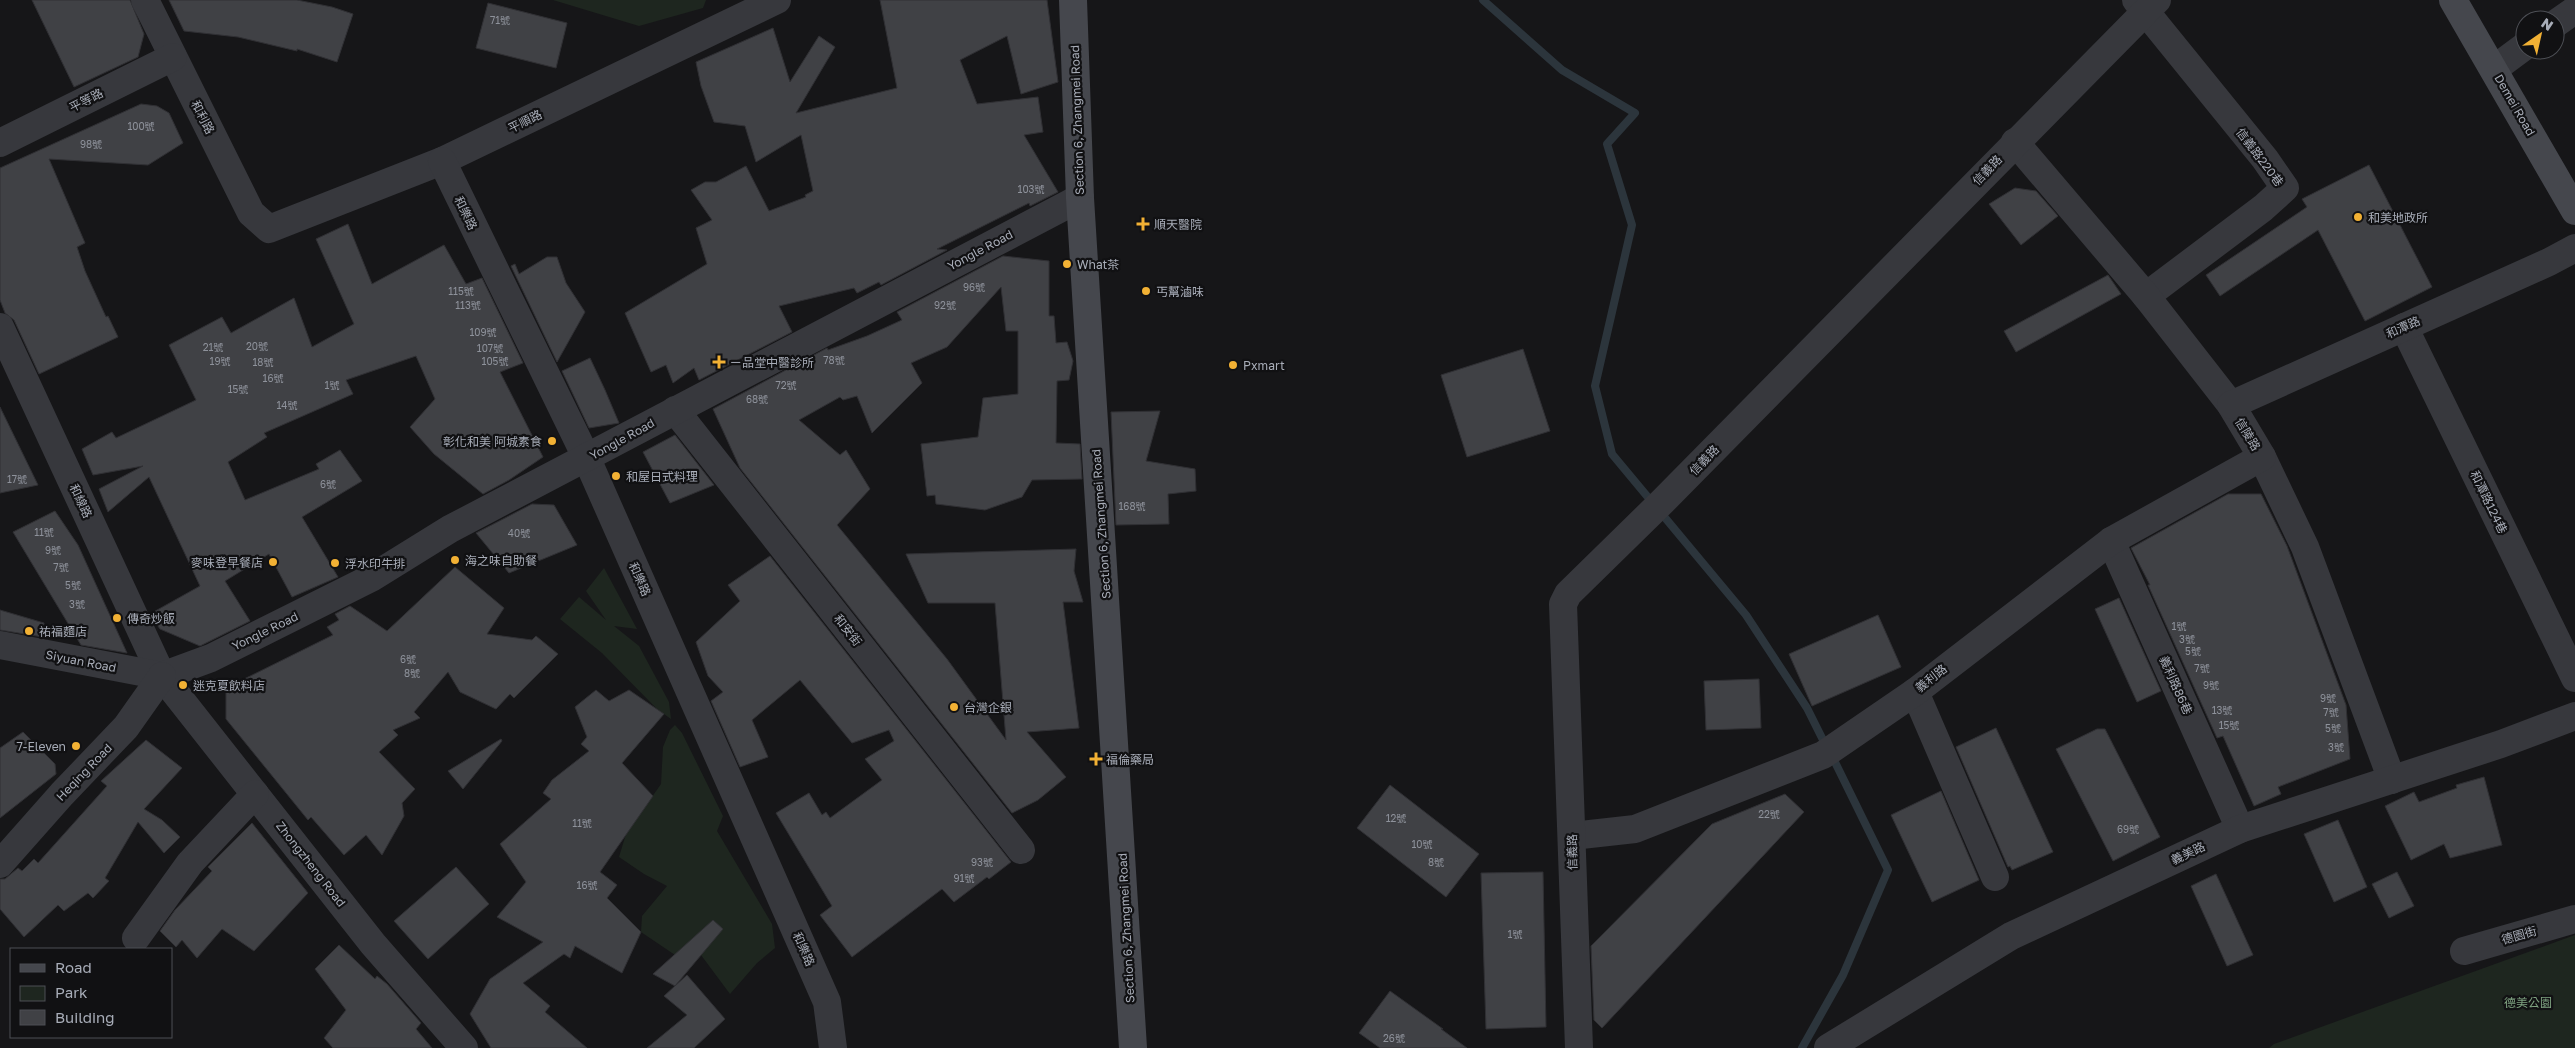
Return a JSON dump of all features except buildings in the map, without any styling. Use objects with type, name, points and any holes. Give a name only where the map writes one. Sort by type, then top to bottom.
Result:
[{"type":"street","name":"和利路","points":[[145,0],[251,213],[269,229]]},
{"type":"street","name":"平順路","points":[[269,229],[442,161],[775,0]]},
{"type":"street","name":"Section 6, Zhangmei Road","points":[[1073,0],[1080,198],[1133,1048]]},
{"type":"street","name":"Demei Road","points":[[2453,0],[2575,211]]},
{"type":"street","name":"信義路","points":[[1579,1048],[1564,604],[1568,594],[1663,501],[2014,142],[2146,4]]},
{"type":"street","name":"信義路220巷","points":[[2146,4],[2285,188],[2263,208],[2146,296]]},
{"type":"street","points":[[2494,69],[2515,53]]},
{"type":"street","name":"平等路","points":[[0,144],[173,57]]},
{"type":"street","name":"信陵路","points":[[2014,142],[2146,296],[2231,406],[2262,458],[2305,547],[2392,780]]},
{"type":"street","name":"和樂路","points":[[442,161],[586,459],[827,1002],[833,1048]]},
{"type":"street","name":"Yongle Road","points":[[162,676],[211,658],[371,578],[450,530],[1080,198]]},
{"type":"street","name":"和潭路","points":[[2231,406],[2575,248]]},
{"type":"street","name":"和線路","points":[[0,326],[162,676]]},
{"type":"street","name":"和潭路124巷","points":[[2404,327],[2575,678]]},
{"type":"street","name":"和安街","points":[[675,410],[1021,850]]},
{"type":"street","name":"義利路","points":[[1572,836],[1635,829],[1822,755],[1915,692],[2111,541],[2262,458]]},
{"type":"street","name":"義利路86巷","points":[[2111,541],[2240,829]]},
{"type":"street","name":"Siyuan Road","points":[[0,645],[162,676]]},
{"type":"street","name":"Zhongzheng Road","points":[[162,676],[373,944],[464,1048]]},
{"type":"street","name":"Heqing Road","points":[[0,864],[62,794],[126,727],[162,676]]},
{"type":"street","points":[[1915,692],[1995,877]]},
{"type":"street","name":"義美路","points":[[1828,1048],[2011,936],[2240,829],[2501,744],[2575,716]]},
{"type":"street","points":[[136,938],[190,863],[255,794]]},
{"type":"street","name":"德園街","points":[[2464,951],[2575,919]]},
{"type":"green space","points":[[553,0],[706,0],[703,8],[639,26]]},
{"type":"green space","points":[[604,568],[637,629],[614,626],[639,646],[669,702],[671,719],[657,709],[602,653],[560,619],[579,597],[606,620],[586,591]]},
{"type":"green space","points":[[675,725],[682,733],[723,816],[717,831],[772,924],[775,948],[757,963],[730,994],[701,955],[697,935],[675,955],[641,932],[642,916],[667,886],[644,874],[619,857],[626,834],[661,784],[663,747],[670,730]]},
{"type":"green space","name":"德美公園","points":[[2575,935],[2575,1048],[2269,1048],[2274,1044]]},
{"type":"waterway","points":[[1483,0],[1562,70],[1635,113],[1607,144],[1632,225],[1595,386],[1612,454],[1746,615],[1807,708],[1826,746]]},
{"type":"waterway","points":[[1802,1048],[1843,975],[1888,870],[1832,756]]},
{"type":"place","name":"和美地政所","points":[[2358,217]]},
{"type":"place","name":"順天醫院","points":[[1143,224]]},
{"type":"place","name":"What茶","points":[[1067,264]]},
{"type":"place","name":"丐幫滷味","points":[[1146,291]]},
{"type":"place","name":"ㄧ品堂中醫診所","points":[[719,362]]},
{"type":"place","name":"Pxmart","points":[[1233,365]]},
{"type":"place","name":"彰化和美 阿城素食","points":[[552,441]]},
{"type":"place","name":"和屋日式料理","points":[[616,476]]},
{"type":"place","name":"海之味自助餐","points":[[455,560]]},
{"type":"place","name":"麥味登早餐店","points":[[273,562]]},
{"type":"place","name":"浮水印牛排","points":[[335,563]]},
{"type":"place","name":"傳奇炒飯","points":[[117,618]]},
{"type":"place","name":"祐福麵店","points":[[29,631]]},
{"type":"place","name":"迷克夏飲料店","points":[[183,685]]},
{"type":"place","name":"台灣企銀","points":[[954,707]]},
{"type":"place","name":"7-Eleven","points":[[76,746]]},
{"type":"place","name":"福倫藥局","points":[[1096,759]]}]
